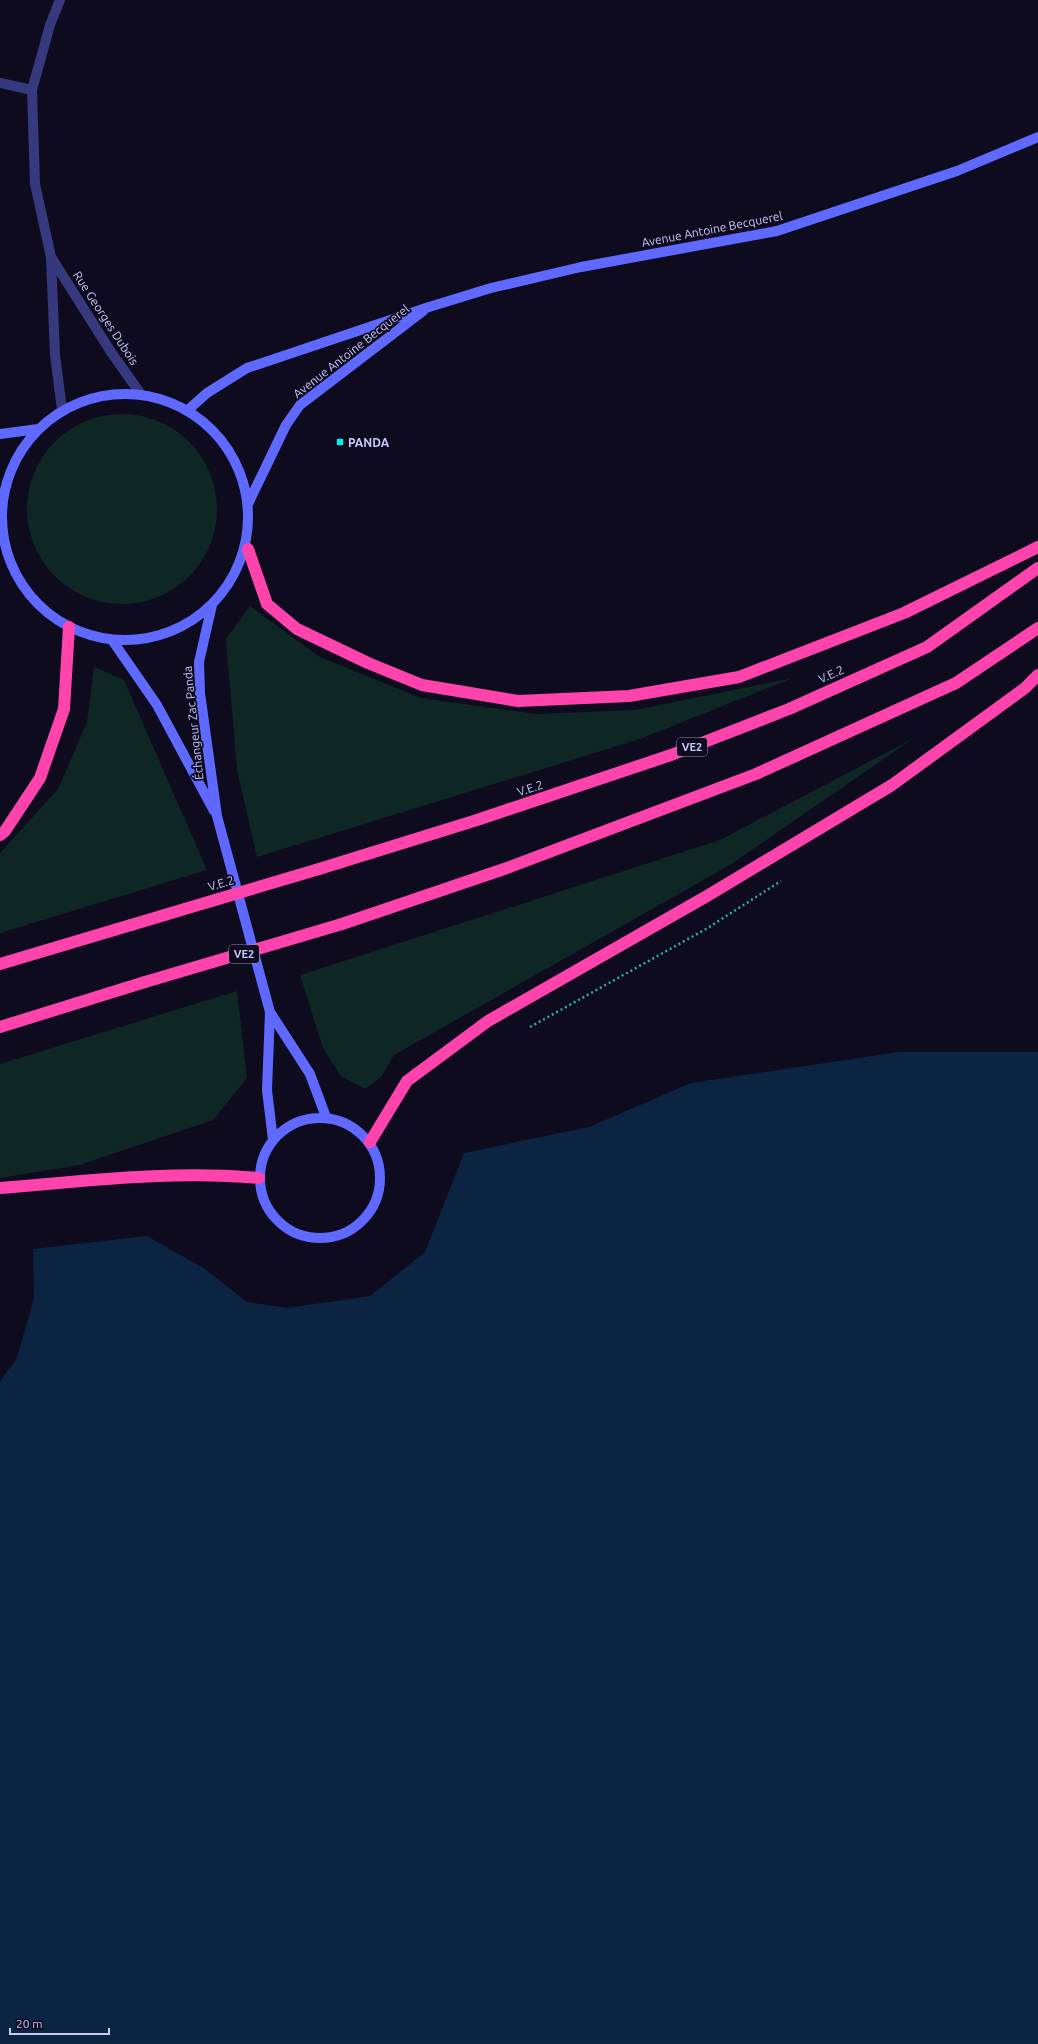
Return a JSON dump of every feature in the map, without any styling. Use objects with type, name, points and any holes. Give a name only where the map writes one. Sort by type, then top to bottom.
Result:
[{"type":"highway","points":[[248,549],[268,604],[296,629],[368,663],[422,685],[518,700],[629,696],[739,677],[904,613],[1038,547]]},
{"type":"highway","name":"V.E.2","points":[[0,964],[319,869],[477,820],[671,755],[789,709],[926,647],[1038,568]]},
{"type":"highway","points":[[0,836],[5,831],[40,778],[64,709],[69,627]]},
{"type":"highway","name":"VE2","points":[[0,1027],[145,982],[342,924],[507,868],[756,774],[956,683],[1038,628]]},
{"type":"highway","points":[[370,1142],[407,1081],[488,1021],[706,896],[892,784],[1025,688],[1038,675]]},
{"type":"highway","points":[[0,1188],[182,1174],[260,1178]]},
{"type":"street","name":"Rue Georges Dubois","points":[[60,0],[50,25],[32,90],[35,184],[51,258],[55,355],[62,410]]},
{"type":"street","points":[[0,83],[32,90]]},
{"type":"street","name":"Avenue Antoine Becquerel","points":[[188,410],[207,393],[247,368],[429,307],[491,288],[581,267],[776,232],[957,171],[1038,137]]},
{"type":"street","name":"Rue Georges Dubois","points":[[51,258],[111,352],[140,393]]},
{"type":"street","name":"Avenue Antoine Becquerel","points":[[248,504],[286,425],[300,405],[429,307]]},
{"type":"street","points":[[140,393],[154,396],[188,410],[218,434],[238,467],[248,504],[248,549],[224,590],[212,605],[190,622],[166,634],[140,640],[112,640],[90,636],[69,627],[42,608],[25,588],[21,583],[7,552],[2,519],[5,486],[18,456],[38,429],[62,410],[89,398],[140,393]]},
{"type":"street","points":[[0,434],[38,429]]},
{"type":"street","points":[[0,545],[7,552]]},
{"type":"street","name":"Échangeur Zac Panda","points":[[212,605],[198,662],[200,693],[217,816],[270,1012],[267,1090],[273,1140]]},
{"type":"street","name":"Échangeur Zac Panda","points":[[112,640],[157,705],[217,816]]},
{"type":"street","name":"Échangeur Zac Panda","points":[[270,1012],[310,1074],[326,1117]]},
{"type":"street","points":[[326,1117],[343,1121],[358,1130],[370,1142],[379,1161],[381,1182],[376,1202],[365,1220],[348,1232],[329,1239],[322,1239],[308,1238],[289,1231],[273,1217],[263,1199],[260,1178],[263,1157],[273,1140],[290,1126],[309,1118],[326,1117]]},
{"type":"green space","points":[[122,414],[140,416],[158,421],[175,430],[189,442],[201,456],[210,473],[215,491],[217,509],[215,527],[210,545],[201,562],[189,576],[175,588],[158,597],[140,602],[122,604],[104,602],[86,597],[69,588],[55,576],[43,562],[34,545],[29,527],[27,509],[29,491],[34,473],[43,456],[55,442],[69,430],[86,421],[104,416]]},
{"type":"green space","points":[[250,606],[320,657],[421,698],[536,714],[635,710],[793,678],[640,739],[257,857],[237,770],[226,639]]},
{"type":"green space","points":[[94,667],[124,680],[207,870],[0,933],[0,853],[58,789],[87,722]]},
{"type":"green space","points":[[914,738],[730,865],[394,1055],[381,1077],[365,1089],[341,1076],[323,1048],[300,975],[720,840]]},
{"type":"green space","points":[[237,991],[247,1078],[213,1120],[80,1165],[0,1178],[0,1064]]},
{"type":"water","points":[[899,1052],[1038,1052],[1038,2044],[0,2044],[0,1381],[16,1360],[34,1299],[33,1249],[147,1236],[205,1269],[247,1302],[287,1308],[370,1296],[425,1252],[464,1153],[589,1127],[691,1083]]},
{"type":"place","name":"PANDA","points":[[340,442]]}]
